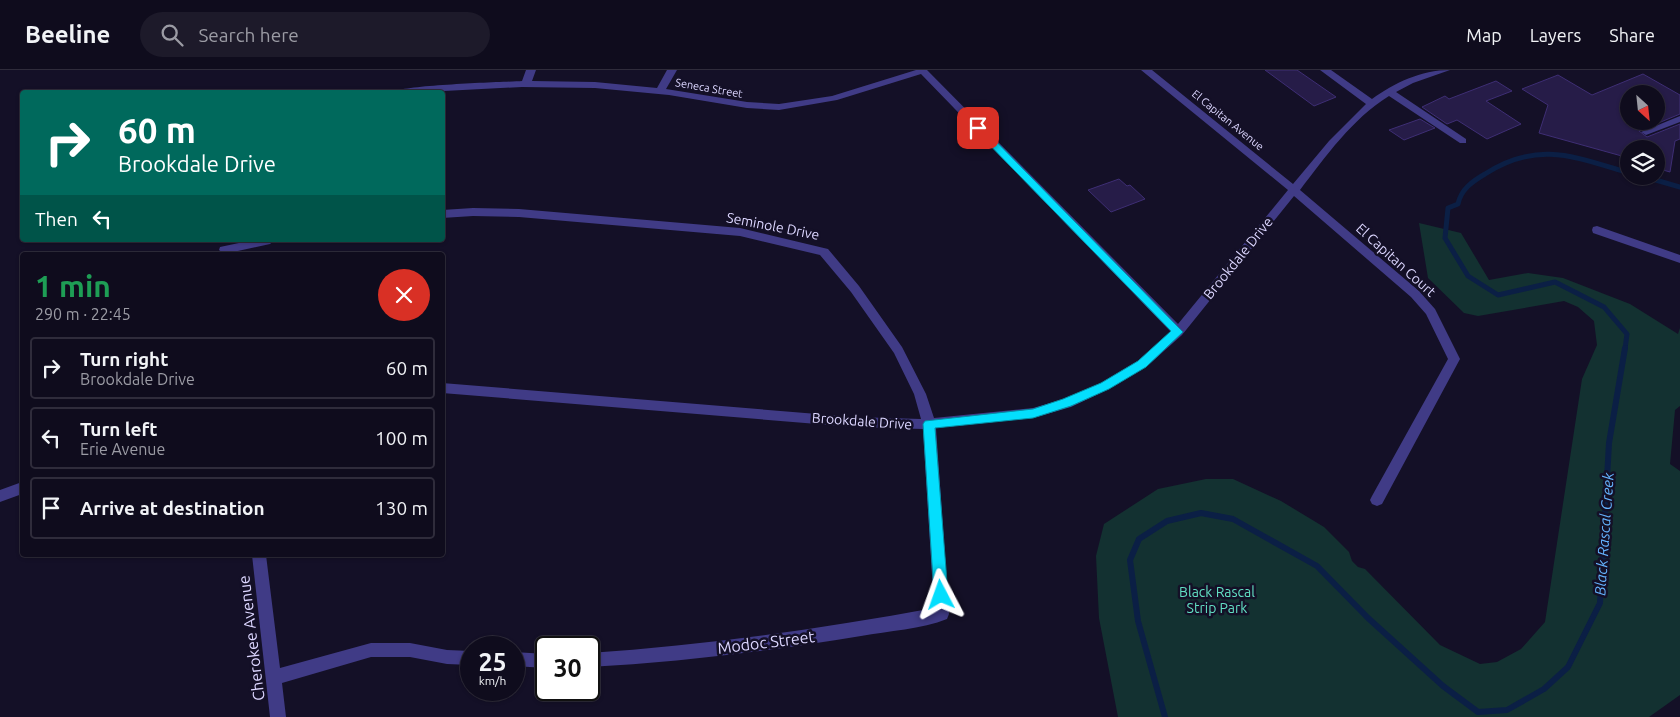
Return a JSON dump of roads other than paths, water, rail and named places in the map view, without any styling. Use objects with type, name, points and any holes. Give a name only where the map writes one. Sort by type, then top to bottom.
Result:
[{"type":"street","points":[[526,84],[531,70]]},
{"type":"street","points":[[660,91],[672,70]]},
{"type":"street","points":[[922,70],[1178,332]]},
{"type":"street","name":"Seneca Street","points":[[419,90],[460,86],[526,84],[595,85],[660,91],[727,103],[778,107],[836,98],[922,70]]},
{"type":"street","name":"El Capitan Avenue","points":[[1146,70],[1294,190]]},
{"type":"street","points":[[1325,70],[1372,104]]},
{"type":"street","name":"Brookdale Drive","points":[[445,388],[854,422],[929,424],[1033,413],[1067,403],[1105,386],[1142,364],[1178,332],[1332,143],[1363,110],[1389,92],[1444,70]]},
{"type":"street","points":[[1389,92],[1463,141]]},
{"type":"street","points":[[1646,132],[1680,119]]},
{"type":"street","name":"El Capitan Court","points":[[1294,190],[1415,294],[1431,312],[1454,360],[1376,500]]},
{"type":"street","name":"Seminole Drive","points":[[445,214],[472,212],[520,213],[740,232],[824,252],[855,289],[898,350],[916,386],[929,424],[942,614]]},
{"type":"street","points":[[1596,230],[1680,259]]},
{"type":"street","points":[[224,248],[258,242]]},
{"type":"street","points":[[0,496],[20,489]]},
{"type":"street","name":"Cherokee Avenue","points":[[259,557],[278,717]]},
{"type":"street","name":"Modoc Street","points":[[600,659],[707,649],[794,638],[942,614]]},
{"type":"street","points":[[273,678],[371,650],[410,650],[446,657],[460,658]]},
{"type":"waterway","name":"Black Rascal Creek","points":[[1620,170],[1574,157],[1540,155],[1522,157],[1485,174],[1465,190],[1458,204],[1448,208],[1445,238],[1468,276],[1498,295],[1555,282],[1604,307],[1627,334],[1625,349]]},
{"type":"waterway","name":"Black Rascal Creek","points":[[1665,183],[1680,187]]},
{"type":"waterway","name":"Black Rascal Creek","points":[[1165,717],[1138,621],[1130,560],[1139,539],[1167,521],[1201,513],[1233,519],[1317,566],[1368,618],[1443,686],[1478,712],[1507,710],[1544,689],[1568,667],[1600,603],[1609,443],[1625,348]]},
{"type":"park label","name":"Black Rascal Strip Park","points":[[1217,600]]}]
